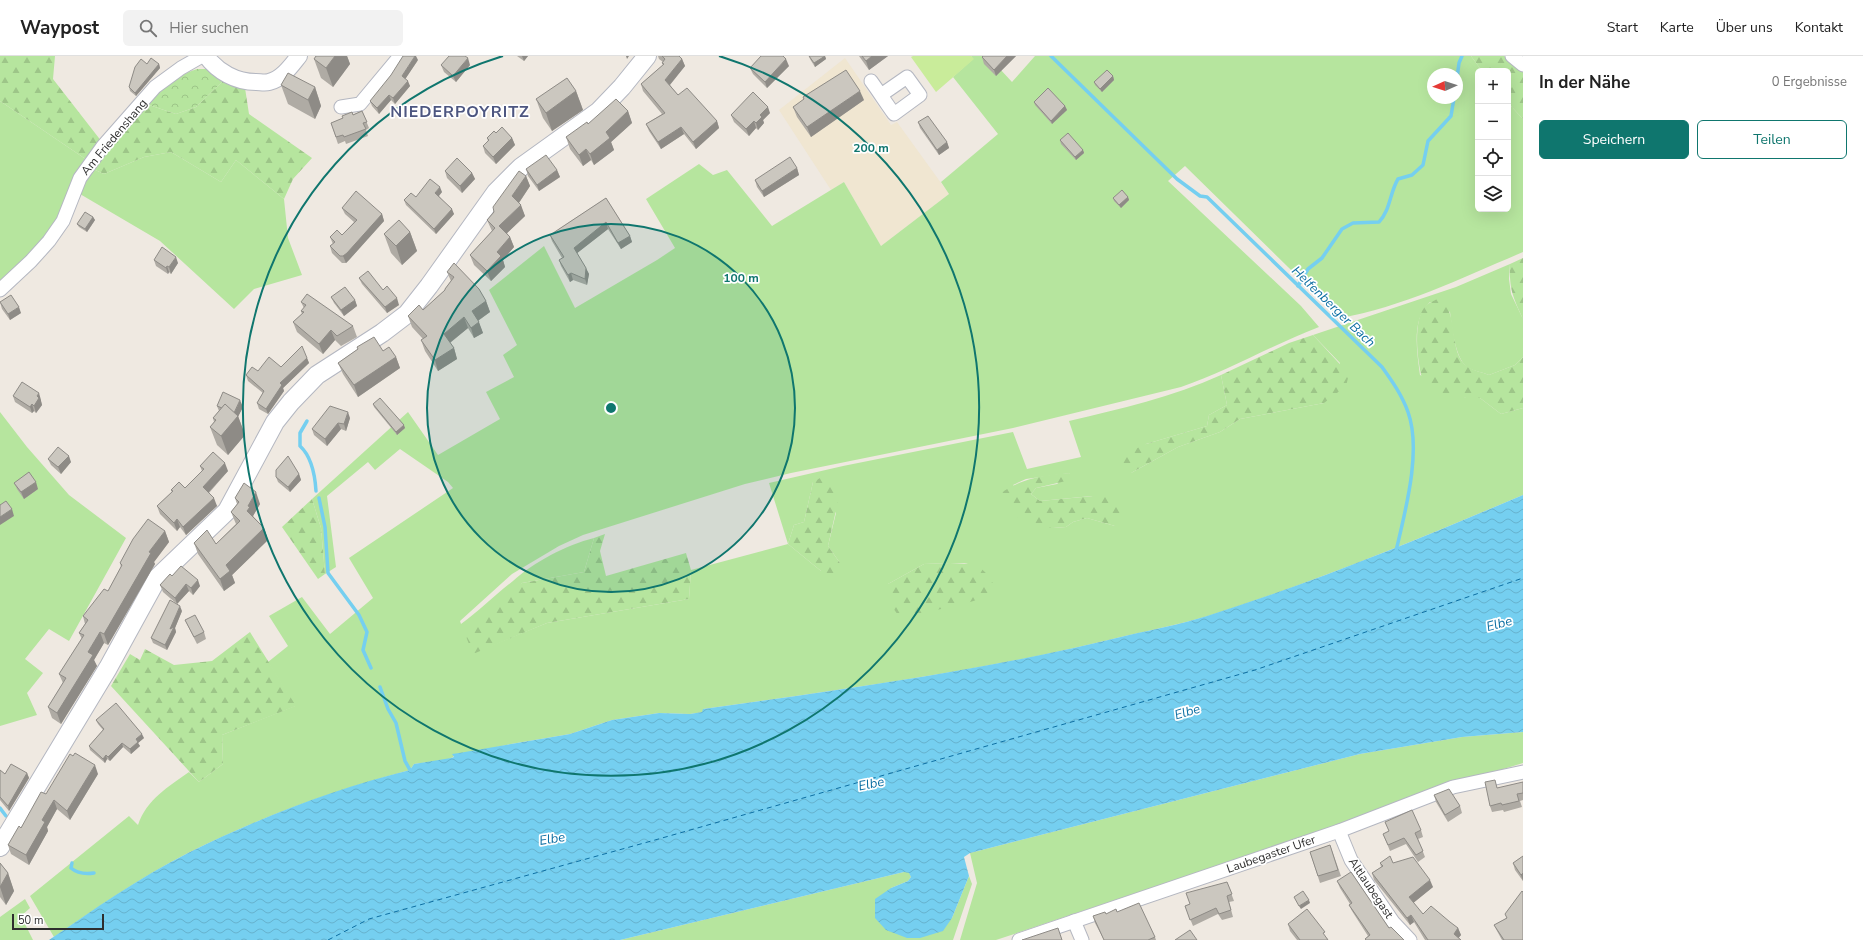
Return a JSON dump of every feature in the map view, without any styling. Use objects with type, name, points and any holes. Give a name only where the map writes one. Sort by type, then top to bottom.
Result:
[{"type":"main road","points":[[0,847],[108,668],[158,577],[227,511],[275,422],[291,402],[317,375],[382,334],[407,314],[429,286],[496,192],[521,168],[599,111],[622,88],[647,56]]},
{"type":"street","name":"Am Friedenshang","points":[[0,290],[31,261],[49,241],[63,221],[80,178],[103,146],[156,87],[181,68],[202,56]]},
{"type":"street","points":[[206,56],[213,65],[225,74],[247,82],[269,82],[287,71],[299,56]]},
{"type":"street","points":[[341,107],[360,104],[400,56]]},
{"type":"street","points":[[1512,56],[1523,66]]},
{"type":"street","points":[[871,81],[881,95]]},
{"type":"street","name":"Laubegaster Ufer","points":[[1019,940],[1339,831],[1453,787],[1523,772]]},
{"type":"street","name":"Altlaubegast","points":[[1339,831],[1351,860],[1393,922],[1410,940]]},
{"type":"street","points":[[1074,921],[1082,940]]},
{"type":"shaded area","points":[[845,58],[891,125],[897,122],[949,194],[881,246],[844,182],[831,190],[779,110]]},
{"type":"green space","points":[[0,56],[55,56],[53,79],[102,142],[87,160],[0,101]]},
{"type":"green space","points":[[971,56],[988,56],[1012,82],[1035,56],[1471,56],[1480,68],[1475,68],[1475,212],[1511,212],[1511,106],[1523,119],[1523,252],[1410,299],[1387,307],[1340,318],[1185,166],[1168,181],[1301,306],[1319,327],[1198,381],[1181,387],[1013,428],[791,473],[745,484],[583,535],[559,546],[512,574],[460,621],[461,624],[521,574],[540,561],[572,545],[594,538],[584,572],[522,583],[473,653],[547,623],[689,599],[691,570],[788,544],[769,483],[843,466],[1013,432],[1027,469],[1081,457],[1069,421],[1165,396],[1221,375],[1227,405],[1209,415],[1207,426],[1146,444],[1131,473],[1178,447],[1220,432],[1240,419],[1324,403],[1340,363],[1313,335],[1456,287],[1510,264],[1509,279],[1511,294],[1523,319],[1523,357],[1515,365],[1489,375],[1467,367],[1463,363],[1457,350],[1450,312],[1430,302],[1420,317],[1417,346],[1420,375],[1466,398],[1480,398],[1501,414],[1523,408],[1523,495],[1406,544],[1288,589],[1208,616],[1177,624],[1073,648],[968,669],[703,709],[703,712],[690,714],[659,713],[612,720],[570,734],[454,756],[442,761],[414,764],[410,770],[353,786],[297,806],[215,840],[171,862],[137,882],[54,937],[30,896],[129,816],[138,825],[147,808],[159,794],[189,772],[199,782],[223,764],[222,735],[295,706],[268,662],[288,646],[269,616],[302,597],[330,634],[373,598],[349,558],[453,488],[448,482],[400,449],[375,470],[368,462],[327,496],[336,567],[325,574],[321,528],[312,499],[408,412],[438,455],[500,419],[486,392],[514,377],[503,355],[517,345],[489,290],[544,246],[575,308],[657,260],[675,248],[646,199],[699,164],[713,175],[727,170],[772,226],[844,182],[881,246],[949,194],[941,182],[998,134],[953,77],[973,59]],"holes":[[[1070,473],[1057,484],[1036,488],[1031,494],[1040,501],[1092,496],[1115,526],[1087,518],[1073,522],[1066,527],[1053,528],[1013,485],[1026,479]],[[813,482],[836,513],[828,546],[840,563],[821,571],[788,544],[794,525],[804,522]],[[968,563],[888,584],[924,564]]]},
{"type":"green space","points":[[971,56],[974,59],[936,92],[911,57]]},
{"type":"green space","points":[[1471,56],[1504,56],[1523,71],[1523,119],[1511,106],[1511,68],[1480,68]]},
{"type":"green space","points":[[197,69],[208,69],[224,80],[196,107],[176,114],[146,104],[169,83],[182,75]]},
{"type":"green space","points":[[224,80],[245,88],[249,114],[312,158],[293,179],[284,199],[236,160],[221,182],[171,152],[144,157],[104,174],[91,168],[146,104],[176,114],[196,107]]},
{"type":"green space","points":[[0,101],[87,160],[62,217],[46,239],[0,285]]},
{"type":"green space","points":[[171,152],[221,182],[236,160],[284,199],[288,238],[302,275],[254,289],[234,309],[160,241],[80,194],[91,168],[104,174],[144,157]]},
{"type":"green space","points":[[1523,258],[1523,319],[1512,293],[1510,264]]},
{"type":"green space","points":[[1439,298],[1445,304],[1449,312],[1458,352],[1462,361],[1468,367],[1489,375],[1515,365],[1523,357],[1523,408],[1501,414],[1480,398],[1466,398],[1432,391],[1424,385],[1418,357],[1418,324],[1420,315],[1425,306]]},
{"type":"green space","points":[[1313,335],[1349,374],[1346,386],[1324,403],[1240,419],[1220,432],[1178,447],[1131,473],[1121,474],[1118,468],[1124,454],[1146,444],[1207,426],[1209,415],[1227,405],[1221,375],[1289,343]]},
{"type":"green space","points":[[0,412],[27,447],[69,495],[126,538],[69,641],[49,629],[25,659],[43,673],[27,693],[37,715],[0,726]]},
{"type":"green space","points":[[1070,473],[1066,481],[1036,488],[1031,494],[1040,501],[1104,495],[1119,503],[1125,513],[1123,522],[1115,526],[1087,518],[1073,522],[1066,527],[1033,527],[1021,522],[1001,493],[1017,484],[1034,478]]},
{"type":"green space","points":[[820,478],[832,483],[839,497],[828,546],[840,563],[840,574],[822,577],[821,571],[788,544],[794,525],[804,522],[813,482]]},
{"type":"green space","points":[[312,499],[321,528],[325,574],[318,579],[282,527]]},
{"type":"green space","points":[[605,534],[600,551],[606,576],[686,553],[691,570],[689,599],[547,623],[473,654],[463,629],[522,583],[584,572],[594,538]]},
{"type":"green space","points":[[924,564],[969,564],[980,568],[989,577],[998,593],[964,604],[900,618],[887,599],[888,584]]},
{"type":"green space","points":[[250,632],[296,706],[222,735],[223,764],[199,782],[111,686],[130,654],[140,660],[145,649],[174,665],[212,661]]},
{"type":"green space","points":[[1523,732],[1523,763],[1451,785],[1369,815],[996,940],[960,940],[977,883],[970,853],[1360,754],[1462,737]]},
{"type":"green space","points":[[909,872],[911,877],[908,881],[891,888],[952,918],[969,876],[972,884],[953,940],[620,940]]},
{"type":"green space","points":[[25,899],[30,908],[21,916],[33,940],[0,940],[0,917]]},
{"type":"water","name":"Elbe","points":[[1523,495],[1523,732],[1462,737],[1360,754],[970,853],[964,857],[969,876],[952,918],[943,931],[920,938],[907,938],[886,930],[875,918],[875,899],[891,888],[908,881],[911,877],[909,873],[904,872],[620,940],[49,940],[135,883],[188,853],[269,816],[325,795],[410,770],[414,764],[451,758],[454,757],[452,754],[570,734],[612,720],[659,713],[690,714],[702,712],[703,709],[917,678],[1023,659],[1178,624],[1207,616],[1287,589],[1406,544]]},
{"type":"building","points":[[316,56],[335,56],[326,68],[314,59]]},
{"type":"building","points":[[403,56],[415,56],[402,76],[408,81],[393,98],[389,95],[377,108],[370,101],[391,75]]},
{"type":"building","points":[[449,56],[465,56],[468,58],[453,76],[441,65]]},
{"type":"building","points":[[662,56],[679,56],[682,59],[665,80],[678,95],[687,88],[717,121],[693,142],[681,127],[658,142],[646,124],[665,113],[641,84],[664,64],[662,63],[665,59]]},
{"type":"building","points":[[761,56],[783,56],[786,59],[765,82],[750,68]]},
{"type":"building","points":[[809,56],[825,56],[814,63]]},
{"type":"building","points":[[862,56],[872,56],[866,61]]},
{"type":"building","points":[[1007,56],[994,70],[982,57]]},
{"type":"building","points":[[151,58],[159,64],[135,93],[129,87],[135,67],[141,59],[147,64]]},
{"type":"building","points":[[846,70],[860,91],[807,127],[793,107],[804,99],[803,97]]},
{"type":"building","points":[[1107,70],[1113,76],[1100,89],[1094,82]]},
{"type":"building","points":[[288,73],[315,87],[308,100],[281,85]]},
{"type":"building","points":[[567,78],[576,91],[546,113],[536,99]]},
{"type":"building","points":[[1048,88],[1065,106],[1051,121],[1034,102]]},
{"type":"building","points":[[753,92],[768,107],[760,115],[762,117],[756,123],[754,121],[746,129],[731,115]]},
{"type":"building","points":[[616,99],[628,111],[606,132],[610,138],[590,154],[586,149],[579,155],[566,137],[587,122],[588,124]]},
{"type":"building","points":[[362,111],[367,122],[363,123],[366,129],[344,137],[343,135],[336,137],[331,123],[352,112],[353,115]]},
{"type":"building","points":[[928,116],[947,142],[937,150],[918,122]]},
{"type":"building","points":[[502,127],[512,138],[493,157],[483,146],[489,140],[487,138],[494,131],[496,133]]},
{"type":"building","points":[[1068,133],[1083,150],[1075,157],[1060,140]]},
{"type":"building","points":[[546,155],[557,170],[537,185],[526,169]]},
{"type":"building","points":[[790,157],[797,168],[762,191],[755,180]]},
{"type":"building","points":[[457,158],[472,173],[460,186],[445,171]]},
{"type":"building","points":[[519,171],[526,176],[512,196],[521,205],[499,226],[510,237],[497,252],[501,256],[487,271],[470,255],[495,228],[487,220],[494,212],[493,207]]},
{"type":"building","points":[[430,179],[440,187],[435,193],[452,209],[434,229],[404,200],[411,193],[416,197]]},
{"type":"building","points":[[1122,190],[1128,197],[1119,205],[1113,198]]},
{"type":"building","points":[[356,191],[382,214],[347,253],[340,256],[330,246],[335,242],[330,237],[337,230],[342,235],[357,220],[342,208]]},
{"type":"building","points":[[606,198],[630,236],[618,243],[606,222],[574,248],[586,268],[585,279],[571,273],[568,275],[559,260],[564,257],[550,235]]},
{"type":"building","points":[[85,212],[93,217],[85,229],[77,224]]},
{"type":"building","points":[[399,220],[410,232],[396,246],[384,234]]},
{"type":"building","points":[[162,247],[176,257],[169,267],[167,266],[166,268],[154,260]]},
{"type":"building","points":[[454,263],[479,289],[486,301],[472,311],[479,322],[471,328],[464,317],[444,334],[454,348],[435,360],[421,340],[427,336],[408,316],[419,305],[423,310],[445,290],[454,277],[447,272]]},
{"type":"building","points":[[368,271],[383,290],[387,286],[397,298],[385,307],[359,278]]},
{"type":"building","points":[[345,287],[355,300],[341,310],[331,297]]},
{"type":"building","points":[[307,294],[353,326],[337,336],[331,330],[319,344],[293,322],[304,312],[301,311],[306,305],[301,302]]},
{"type":"building","points":[[11,295],[19,307],[8,314],[0,302]]},
{"type":"building","points":[[374,337],[383,351],[389,347],[396,357],[354,385],[338,363],[358,349],[357,347]]},
{"type":"building","points":[[302,346],[307,358],[280,383],[282,385],[266,409],[257,403],[264,391],[246,375],[252,367],[258,371],[269,357],[281,367]]},
{"type":"building","points":[[22,382],[39,393],[37,396],[39,398],[34,406],[32,404],[30,407],[13,396]]},
{"type":"building","points":[[223,392],[240,400],[234,413],[225,404],[222,408],[217,406]]},
{"type":"building","points":[[380,398],[404,425],[396,432],[373,404]]},
{"type":"building","points":[[225,404],[238,416],[221,436],[210,427],[216,420],[213,418]]},
{"type":"building","points":[[330,406],[348,412],[344,424],[338,423],[325,439],[312,429]]},
{"type":"building","points":[[58,447],[69,456],[58,467],[48,459]]},
{"type":"building","points":[[213,452],[225,463],[203,487],[214,498],[183,527],[177,519],[174,523],[157,506],[173,491],[171,490],[179,482],[185,488],[204,469],[200,466]]},
{"type":"building","points":[[288,456],[299,474],[288,487],[276,477],[276,470]]},
{"type":"building","points":[[29,472],[36,482],[21,492],[14,483]]},
{"type":"building","points":[[244,483],[256,492],[248,506],[250,507],[247,511],[264,528],[226,565],[230,571],[220,579],[194,543],[207,530],[216,544],[240,521],[231,512],[239,502],[235,498]]},
{"type":"building","points":[[6,501],[12,509],[0,517],[0,505]]},
{"type":"building","points":[[148,519],[165,531],[149,552],[151,553],[104,634],[100,632],[88,652],[93,655],[57,713],[48,707],[66,678],[59,674],[84,635],[79,633],[88,620],[83,616],[104,589],[108,591],[122,565],[120,563],[133,539]]},
{"type":"building","points":[[181,566],[198,580],[191,588],[186,584],[175,598],[160,585],[170,574],[172,576]]},
{"type":"building","points":[[170,600],[180,606],[170,629],[174,627],[165,645],[151,638]]},
{"type":"building","points":[[195,615],[204,632],[194,637],[185,620]]},
{"type":"building","points":[[116,703],[142,734],[136,739],[138,742],[130,749],[122,743],[108,757],[106,755],[103,759],[89,746],[104,729],[96,720]]},
{"type":"building","points":[[75,753],[95,765],[67,811],[54,800],[42,820],[45,822],[26,855],[8,845],[19,826],[21,828],[41,792],[46,794],[70,754],[73,756]]},
{"type":"building","points":[[11,764],[27,773],[8,806],[0,797],[0,770],[5,774]]},
{"type":"building","points":[[1495,780],[1497,788],[1523,782],[1523,793],[1517,794],[1519,801],[1490,806],[1485,782]]},
{"type":"building","points":[[1449,789],[1460,806],[1445,815],[1434,795]]},
{"type":"building","points":[[1412,810],[1421,830],[1415,833],[1423,851],[1416,855],[1404,838],[1388,845],[1383,834],[1389,831],[1385,822]]},
{"type":"building","points":[[1330,845],[1338,870],[1318,876],[1310,852]]},
{"type":"building","points":[[1390,856],[1393,863],[1413,857],[1430,880],[1409,897],[1423,914],[1431,906],[1458,928],[1454,934],[1461,940],[1428,940],[1411,915],[1407,918],[1372,873],[1383,866],[1380,863]]},
{"type":"building","points":[[1523,856],[1523,873],[1521,875],[1513,863]]},
{"type":"building","points":[[0,863],[8,873],[0,887]]},
{"type":"building","points":[[1351,872],[1389,928],[1391,927],[1404,940],[1365,939],[1370,935],[1349,905],[1352,903],[1337,881]]},
{"type":"building","points":[[1227,882],[1232,894],[1227,896],[1231,910],[1219,914],[1216,908],[1190,920],[1185,906],[1190,904],[1186,893]]},
{"type":"building","points":[[1303,891],[1309,900],[1299,906],[1294,897]]},
{"type":"building","points":[[1522,891],[1523,940],[1504,940],[1494,925],[1507,918],[1505,914]]},
{"type":"building","points":[[1139,903],[1155,937],[1148,940],[1104,940],[1093,916],[1105,912],[1106,914],[1116,909],[1117,912]]},
{"type":"building","points":[[1307,909],[1325,932],[1323,933],[1328,940],[1300,940],[1288,924]]},
{"type":"building","points":[[1058,928],[1062,940],[1022,940]]},
{"type":"building","points":[[1190,930],[1197,940],[1175,940]]},
{"type":"waterway","name":"Helfenberger Bach","points":[[1051,56],[1177,179],[1200,196],[1207,197],[1382,367],[1406,406],[1412,428],[1413,463],[1411,482],[1396,551]]},
{"type":"waterway","points":[[1458,68],[1462,56]]},
{"type":"waterway","points":[[1298,286],[1308,269],[1322,258],[1342,229],[1353,223],[1379,222],[1383,218],[1398,179],[1412,175],[1423,165],[1428,141],[1451,116],[1453,104]]},
{"type":"waterway","points":[[307,421],[300,433],[300,446],[310,461],[315,479],[316,491]]},
{"type":"waterway","points":[[319,498],[325,527],[328,573],[359,615],[367,632],[363,650],[371,668]]},
{"type":"waterway","points":[[380,687],[388,709],[396,723],[405,761],[410,770]]},
{"type":"waterway","points":[[0,808],[6,816]]},
{"type":"waterway","points":[[72,863],[71,868],[77,871],[94,873]]},
{"type":"ferry route","points":[[328,940],[369,919],[655,840],[1255,670],[1523,578]]},
{"type":"district","name":"NIEDERPOYRITZ","points":[[460,111]]}]
